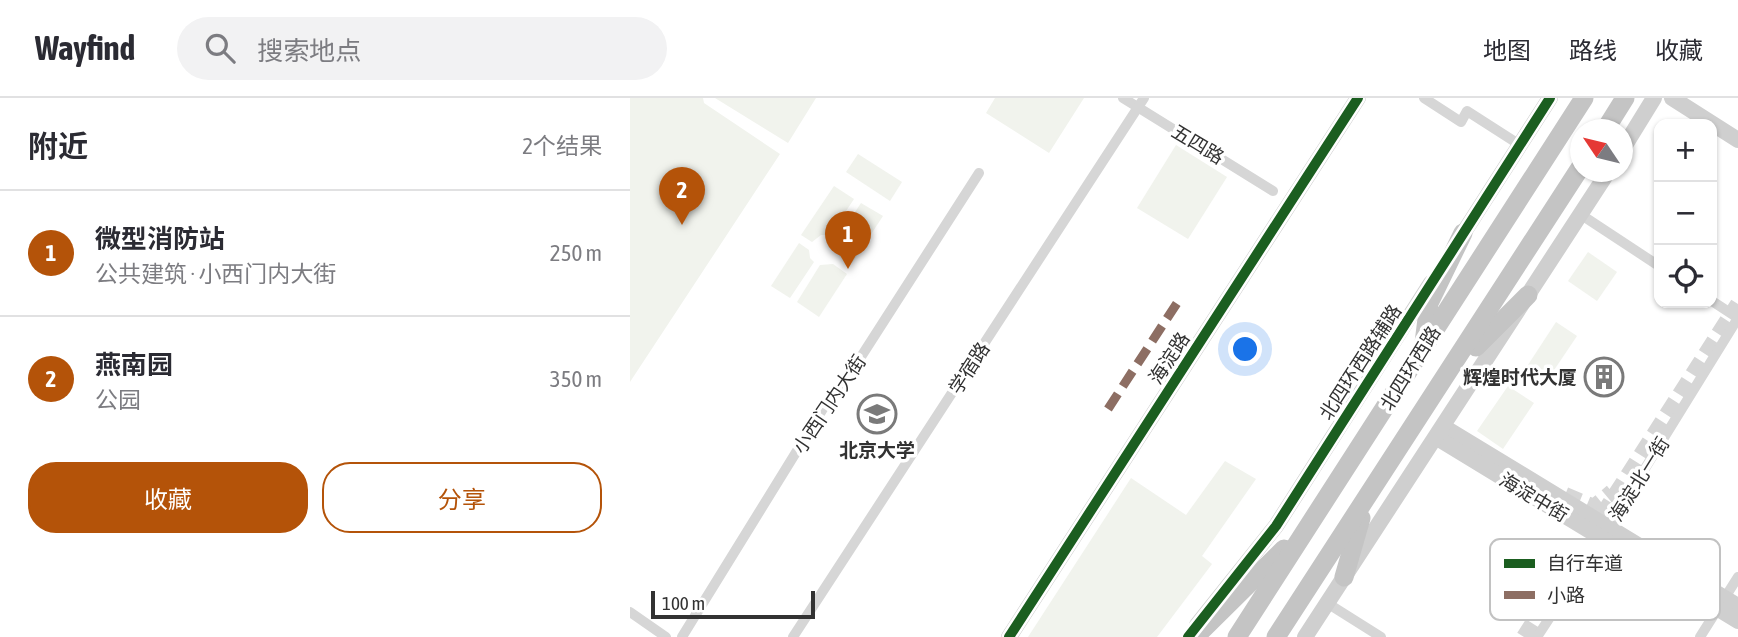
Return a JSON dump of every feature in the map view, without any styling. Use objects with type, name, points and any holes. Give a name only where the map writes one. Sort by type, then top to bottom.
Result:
[{"type":"highway","name":"北四环西路","points":[[1237,637],[1584,98]]},
{"type":"highway","points":[[1612,119],[1625,98]]},
{"type":"highway","name":"北四环西路","points":[[1276,637],[1449,376],[1571,182]]},
{"type":"highway","points":[[1424,345],[1429,303],[1463,233]]},
{"type":"highway","points":[[1449,376],[1528,295]]},
{"type":"highway","points":[[1344,578],[1368,496]]},
{"type":"highway","points":[[1195,637],[1317,515]]},
{"type":"highway","points":[[1213,637],[1247,587]]},
{"type":"street","name":"五四路","points":[[1123,98],[1141,103],[1273,191]]},
{"type":"street","name":"海淀路","points":[[1009,637],[1358,98]]},
{"type":"street","points":[[1424,98],[1461,122],[1467,111],[1520,145]]},
{"type":"street","name":"北四环西路辅路","points":[[1188,637],[1276,526],[1550,98]]},
{"type":"street","points":[[1633,132],[1654,98]]},
{"type":"street","points":[[1672,98],[1738,140]]},
{"type":"street","name":"学宿路","points":[[793,637],[1141,103]]},
{"type":"street","name":"小西门内大街","points":[[682,637],[824,407],[832,402],[979,173]]},
{"type":"street","points":[[1305,637],[1601,182]]},
{"type":"street","points":[[1580,215],[1654,264]]},
{"type":"street","points":[[1717,304],[1738,318]]},
{"type":"street","name":"海淀北一街","points":[[1602,539],[1738,318]]},
{"type":"street","name":"海淀中街","points":[[1440,433],[1616,539]]},
{"type":"street","points":[[1727,604],[1738,577]]},
{"type":"street","points":[[1327,603],[1381,637]]},
{"type":"street","name":"海淀中街","points":[[1727,604],[1738,621]]},
{"type":"street","points":[[630,612],[666,637]]},
{"type":"street","name":"海淀北一街","points":[[1537,637],[1548,620]]},
{"type":"street","points":[[1700,637],[1714,620]]},
{"type":"shaded area","points":[[630,98],[703,98],[704,103],[780,154],[630,382]]},
{"type":"shaded area","points":[[715,98],[816,98],[788,143]]},
{"type":"shaded area","points":[[995,98],[1084,98],[1049,153],[986,113]]},
{"type":"shaded area","points":[[1176,145],[1227,177],[1188,239],[1137,208]]},
{"type":"shaded area","points":[[858,154],[902,182],[890,201],[846,172]]},
{"type":"shaded area","points":[[834,186],[854,199],[830,235],[821,235],[812,242],[801,235]]},
{"type":"shaded area","points":[[861,203],[883,216],[852,263],[839,256],[837,239]]},
{"type":"shaded area","points":[[799,243],[809,250],[810,258],[814,262],[790,298],[771,286]]},
{"type":"shaded area","points":[[1588,252],[1617,272],[1597,301],[1568,281]]},
{"type":"shaded area","points":[[833,264],[847,274],[819,317],[797,302],[820,265]]},
{"type":"shaded area","points":[[1556,322],[1577,336],[1544,385],[1524,371]]},
{"type":"shaded area","points":[[1508,386],[1534,403],[1503,449],[1477,431]]},
{"type":"shaded area","points":[[1225,461],[1256,479],[1202,556],[1212,564],[1157,637],[1028,637],[1131,478],[1186,515]]},
{"type":"tunnel","points":[[1587,539],[1738,304]]},
{"type":"tunnel","points":[[1565,495],[1594,507],[1612,492]]},
{"type":"tunnel","points":[[1524,637],[1535,620]]},
{"type":"marked path","points":[[1108,409],[1179,300]]},
{"type":"cycle path","points":[[1009,637],[1358,98]]},
{"type":"cycle path","points":[[1188,637],[1276,526],[1550,98]]},
{"type":"place","name":"燕南园","points":[[682,225]]},
{"type":"place","name":"微型消防站","points":[[848,269]]},
{"type":"place","name":"辉煌时代大厦","points":[[1604,377]]},
{"type":"place","name":"北京大学","points":[[877,414]]}]
